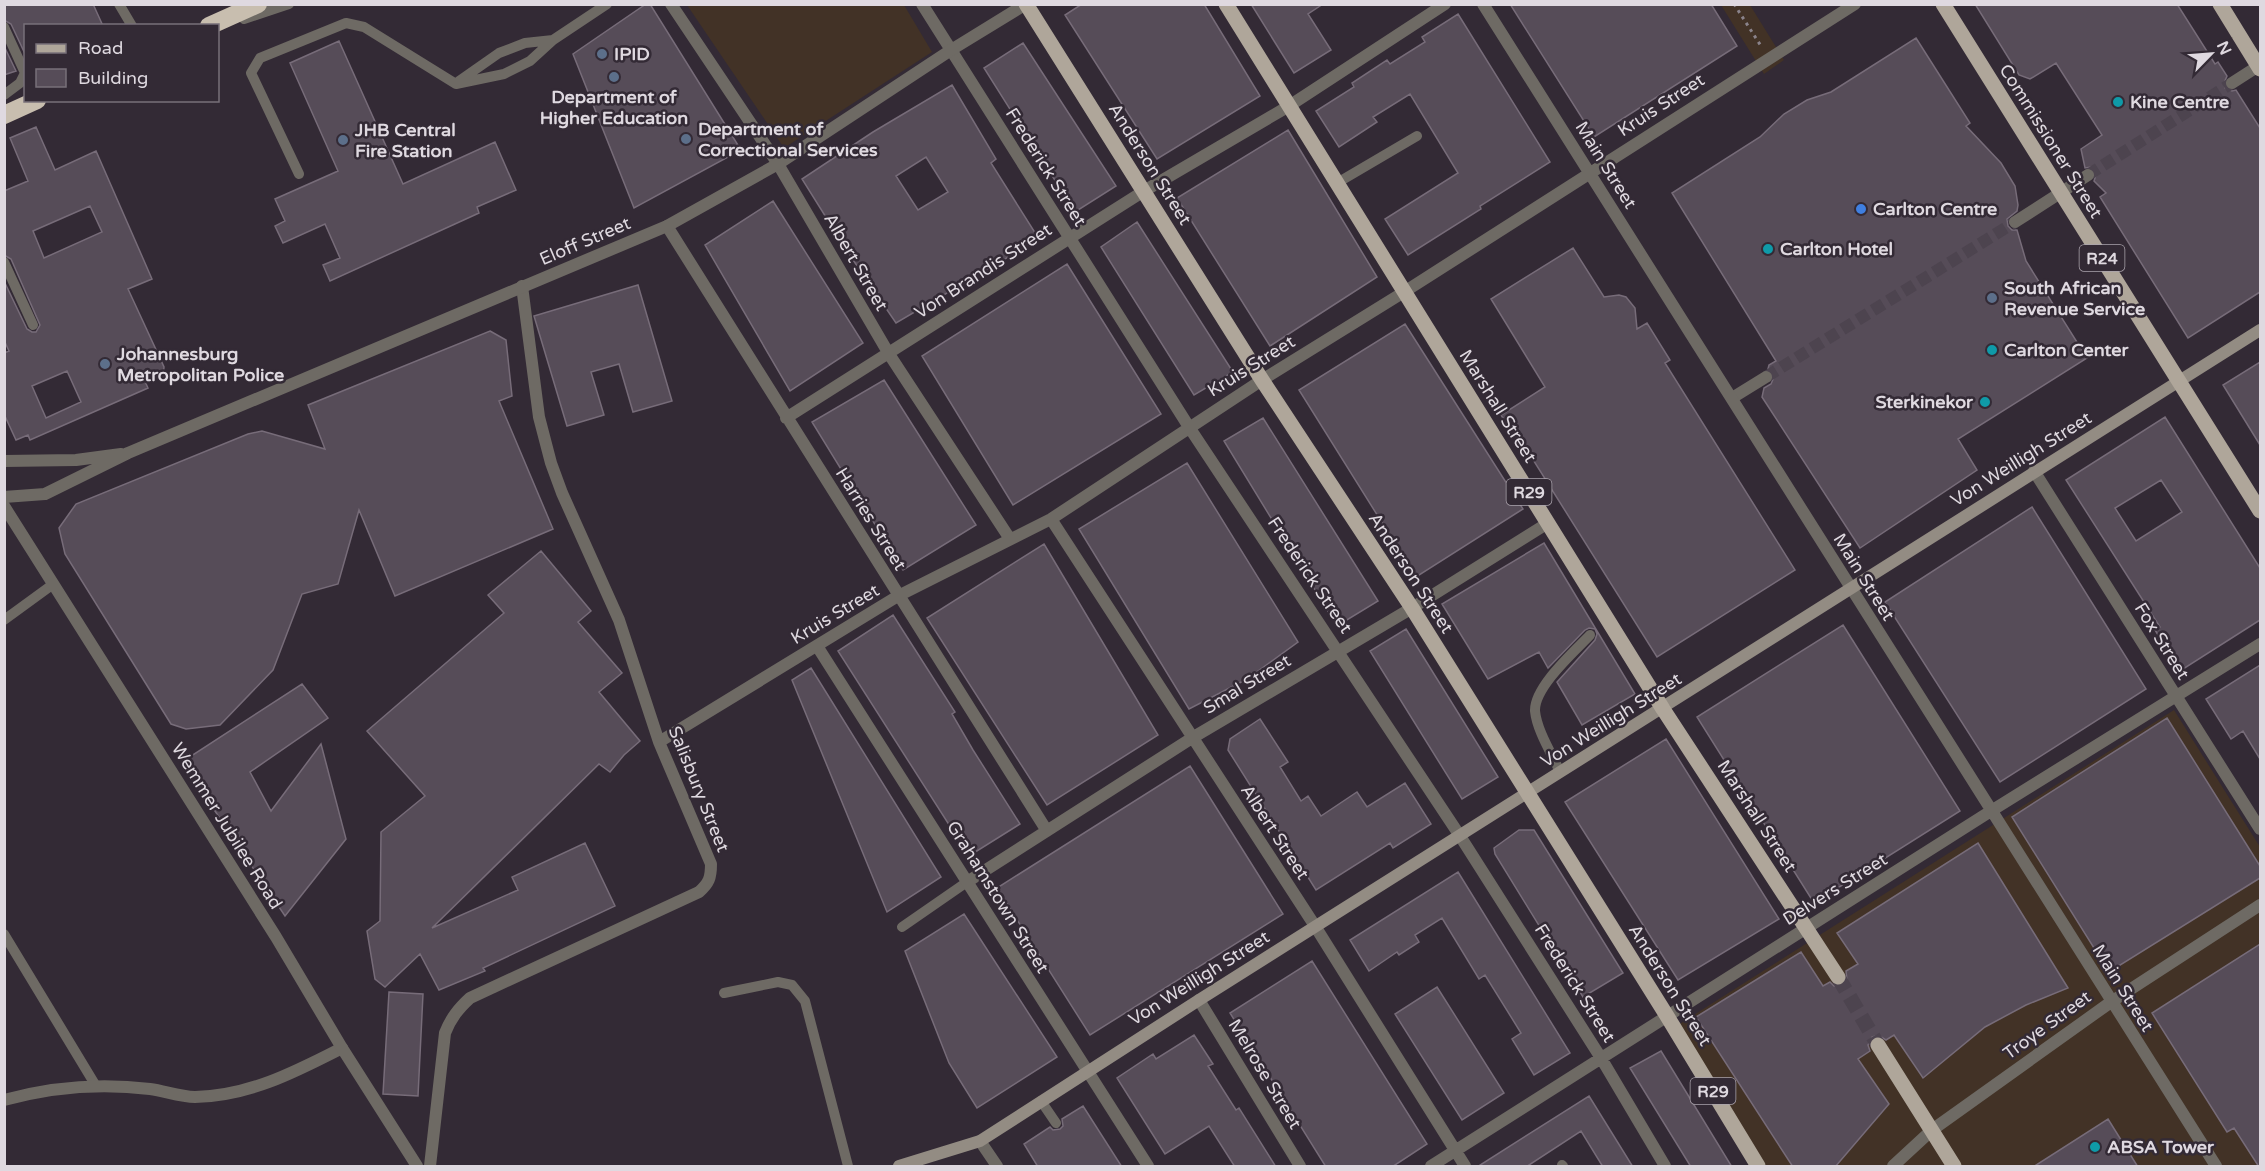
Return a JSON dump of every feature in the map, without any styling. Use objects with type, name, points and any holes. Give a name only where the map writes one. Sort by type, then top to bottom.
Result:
[{"type":"highway","points":[[213,24],[258,4]]},
{"type":"highway","points":[[4,115],[33,102]]},
{"type":"main road","name":"Marshall Street","points":[[1226,4],[1663,709],[1838,977]]},
{"type":"main road","name":"Commissioner Street","points":[[1943,4],[2260,512]]},
{"type":"main road","points":[[2220,4],[2260,67]]},
{"type":"main road","name":"Anderson Street","points":[[1026,5],[1262,380],[1412,608],[1667,1016],[1758,1167]]},
{"type":"main road","name":"Von Weilligh Street","points":[[898,1167],[980,1141],[1199,1000],[2260,330]]},
{"type":"main road","points":[[1878,1045],[1954,1167]]},
{"type":"street","name":"Albert Street","points":[[671,4],[778,164],[889,354],[1010,539]]},
{"type":"street","name":"Frederick Street","points":[[922,4],[1189,427],[1460,836],[1601,1058],[1665,1167]]},
{"type":"street","name":"Von Brandis Street","points":[[786,418],[1069,237],[1289,105],[1445,4]]},
{"type":"street","name":"Main Street","points":[[1483,4],[2216,1167]]},
{"type":"street","name":"Kruis Street","points":[[659,742],[898,596],[1051,519],[1262,380],[1855,4]]},
{"type":"street","name":"Eloff Street","points":[[4,497],[45,494],[128,453],[666,226],[778,164],[951,50],[1026,5]]},
{"type":"street","points":[[2232,83],[2260,67]]},
{"type":"street","points":[[2015,222],[2088,175]]},
{"type":"street","name":"Harries Street","points":[[666,226],[1047,831]]},
{"type":"street","name":"Salisbury Street","points":[[430,1167],[445,1033],[451,1017],[459,1008],[470,998],[699,892],[709,883],[711,864],[659,742],[619,620],[562,493],[551,463],[539,417],[522,286]]},
{"type":"street","points":[[1732,398],[1766,377]]},
{"type":"street","name":"Eloff Street","points":[[4,461],[76,460],[128,453]]},
{"type":"street","name":"Fox Street","points":[[2034,471],[2260,830]]},
{"type":"street","name":"Wemmer Jubilee Road","points":[[4,506],[276,937],[417,1167]]},
{"type":"street","name":"Albert Street","points":[[1051,519],[1315,927],[1465,1167]]},
{"type":"street","name":"Smal Street","points":[[967,882],[1192,738],[1412,608],[1548,523]]},
{"type":"street","name":"Delvers Street","points":[[1431,1167],[1991,811],[2260,644]]},
{"type":"street","name":"Grahamstown Street","points":[[817,646],[1148,1167]]},
{"type":"street","name":"Troye Street","points":[[1893,1167],[1932,1130],[2111,1002],[2260,905]]},
{"type":"street","name":"Melrose Street","points":[[1199,1000],[1300,1167]]},
{"type":"street","points":[[4,1100],[28,1093],[96,1086],[150,1089],[194,1097],[244,1091],[281,1079],[342,1048]]},
{"type":"street","points":[[980,1141],[997,1167]]},
{"type":"lane","points":[[119,4],[131,24]]},
{"type":"lane","points":[[219,27],[289,4]]},
{"type":"lane","points":[[299,174],[251,73],[260,58],[346,23],[364,27],[456,84],[504,74],[530,61],[553,40],[607,4]]},
{"type":"lane","points":[[4,27],[24,71]]},
{"type":"lane","points":[[456,84],[499,53],[525,43],[553,40]]},
{"type":"lane","points":[[4,95],[20,83],[24,75]]},
{"type":"lane","points":[[1337,183],[1416,136]]},
{"type":"lane","points":[[4,262],[33,325]]},
{"type":"lane","points":[[4,620],[52,585]]},
{"type":"lane","points":[[1560,772],[1535,712],[1536,700],[1548,682],[1590,635]]},
{"type":"lane","points":[[902,927],[967,882]]},
{"type":"lane","points":[[4,934],[96,1086]]},
{"type":"lane","points":[[724,993],[778,982],[792,986],[805,1001],[848,1167]]},
{"type":"lane","points":[[1041,1101],[1056,1123]]},
{"type":"path","points":[[1734,4],[1768,58]]},
{"type":"shaded area","points":[[687,5],[904,5],[932,52],[784,148]]},
{"type":"shaded area","points":[[1721,5],[1750,5],[1784,60],[1764,74]]},
{"type":"shaded area","points":[[2174,710],[2260,847],[2260,1166],[1766,1166],[1678,1025]]},
{"type":"building","points":[[4,4],[93,4],[102,24],[24,24],[24,52],[11,24],[4,20]]},
{"type":"building","points":[[646,4],[650,4],[741,150],[634,208],[573,54]]},
{"type":"building","points":[[1082,4],[1204,4],[1260,96],[1157,159],[1065,15]]},
{"type":"building","points":[[1251,4],[1323,4],[1308,14],[1331,50],[1294,73]]},
{"type":"building","points":[[1510,4],[1711,4],[1737,46],[1594,137]]},
{"type":"building","points":[[1975,4],[2177,4],[2215,64],[2218,62],[2227,76],[2224,83],[2225,88],[2236,90],[2260,128],[2260,292],[2188,338],[2100,197],[2106,193],[2094,181],[2095,171],[2091,167],[2085,168],[2081,149],[2102,135],[2056,63],[2030,79],[2019,75]]},
{"type":"building","points":[[1458,14],[1550,162],[1408,255],[1385,219],[1458,173],[1410,94],[1373,117],[1377,122],[1339,147],[1316,111],[1354,87],[1352,83],[1387,60],[1390,64],[1425,42],[1422,37]]},
{"type":"building","points":[[1916,38],[1970,123],[1966,126],[2001,163],[2015,186],[2017,211],[2007,219],[2008,226],[2012,230],[2017,230],[2026,261],[2087,358],[1958,439],[1977,470],[1860,548],[1762,397],[1764,388],[1771,384],[1774,377],[1773,372],[1768,369],[1769,365],[1776,361],[1672,193],[1760,137],[1784,114],[1807,100],[1831,92]]},
{"type":"building","points":[[339,41],[403,184],[495,142],[516,190],[477,207],[479,213],[330,281],[323,265],[340,258],[325,224],[283,243],[275,226],[285,221],[275,199],[338,171],[290,63]]},
{"type":"building","points":[[1023,43],[1116,186],[1075,212],[984,68]]},
{"type":"building","points":[[4,46],[16,71],[4,75]]},
{"type":"building","points":[[952,85],[996,159],[991,163],[1039,239],[896,323],[802,179],[873,132]],"holes":[[[926,157],[948,192],[918,210],[896,176]]]},
{"type":"building","points":[[36,127],[55,170],[96,151],[152,279],[128,289],[164,367],[163,378],[143,377],[148,388],[30,440],[28,435],[16,440],[4,414],[4,353],[9,351],[4,340],[4,281],[27,329],[36,332],[40,325],[11,259],[4,255],[4,191],[28,181],[10,138]],"holes":[[[90,206],[102,232],[44,258],[33,231]],[[67,371],[81,402],[46,418],[32,386]]]},
{"type":"building","points":[[1288,130],[1377,277],[1270,346],[1177,198]]},
{"type":"building","points":[[773,201],[863,343],[790,391],[705,245]]},
{"type":"building","points":[[1137,222],[1233,372],[1194,395],[1101,247]]},
{"type":"building","points":[[1573,248],[1604,297],[1619,295],[1626,297],[1635,308],[1637,329],[1647,323],[1670,360],[1665,363],[1795,570],[1657,657],[1527,450],[1524,452],[1501,415],[1545,387],[1491,299]]},
{"type":"building","points":[[1067,264],[1161,414],[1013,505],[922,356]]},
{"type":"building","points":[[638,285],[672,401],[633,412],[619,364],[591,372],[604,415],[567,426],[534,316]]},
{"type":"building","points":[[1405,324],[1523,509],[1416,577],[1299,390]]},
{"type":"building","points":[[490,331],[506,340],[512,396],[499,401],[553,529],[395,596],[359,510],[338,584],[302,594],[273,670],[220,725],[186,729],[171,724],[65,554],[59,528],[76,504],[248,434],[262,431],[325,449],[308,405]]},
{"type":"building","points":[[2260,362],[2260,445],[2223,385]]},
{"type":"building","points":[[884,380],[976,525],[903,570],[812,422]]},
{"type":"building","points":[[2165,417],[2260,568],[2260,620],[2180,671],[2155,630],[2160,627],[2066,480]],"holes":[[[2161,480],[2182,512],[2136,541],[2115,508]]]},
{"type":"building","points":[[1263,418],[1378,601],[1337,626],[1224,441]]},
{"type":"building","points":[[1187,463],[1298,642],[1247,679],[1189,709],[1079,529]]},
{"type":"building","points":[[2032,507],[2146,689],[2000,782],[1885,602]]},
{"type":"building","points":[[1544,543],[1635,694],[1582,725],[1557,682],[1595,640],[1597,634],[1595,629],[1585,630],[1548,668],[1539,652],[1488,679],[1442,604]]},
{"type":"building","points":[[1044,544],[1158,735],[1047,805],[927,618]]},
{"type":"building","points":[[541,551],[591,611],[578,622],[622,673],[599,692],[640,741],[610,772],[599,764],[432,928],[518,890],[512,877],[585,843],[615,906],[483,968],[485,971],[439,990],[420,954],[385,987],[375,979],[367,931],[380,921],[381,832],[425,796],[367,731],[504,613],[488,595]]},
{"type":"building","points":[[893,615],[955,712],[952,714],[1020,824],[969,856],[838,651]]},
{"type":"building","points":[[1843,625],[1960,811],[1814,903],[1697,717]]},
{"type":"building","points":[[1406,629],[1498,777],[1462,799],[1370,651]]},
{"type":"building","points":[[2260,665],[2260,759],[2243,731],[2231,739],[2206,699]]},
{"type":"building","points":[[811,668],[941,877],[887,912],[792,680]]},
{"type":"building","points":[[302,684],[328,718],[250,772],[271,811],[321,744],[346,839],[285,916],[213,808],[185,760]]},
{"type":"building","points":[[2167,718],[2260,866],[2260,878],[2109,972],[2012,817]]},
{"type":"building","points":[[1260,719],[1288,762],[1280,767],[1301,801],[1308,796],[1321,816],[1357,792],[1367,807],[1405,783],[1431,824],[1393,848],[1390,843],[1316,890],[1228,750],[1230,739]]},
{"type":"building","points":[[1666,739],[1779,919],[1678,980],[1565,802]]},
{"type":"building","points":[[1190,766],[1283,914],[1090,1035],[997,888]]},
{"type":"building","points":[[1519,830],[1534,830],[1623,973],[1583,997],[1495,854],[1494,848]]},
{"type":"building","points":[[1978,843],[2068,988],[2026,1005],[1985,1027],[1923,1078],[1894,1035],[1886,1040],[1878,1035],[1872,1037],[1868,1045],[1870,1051],[1858,1059],[1889,1104],[1835,1167],[1793,1167],[1696,1017],[1801,952],[1823,986],[1830,982],[1834,986],[1843,985],[1847,981],[1846,971],[1858,964],[1837,933]]},
{"type":"building","points":[[1458,872],[1570,1053],[1534,1075],[1512,1039],[1521,1033],[1485,975],[1479,979],[1442,918],[1415,935],[1419,942],[1399,955],[1397,952],[1369,971],[1350,940]]},
{"type":"building","points":[[964,914],[1057,1057],[977,1108],[949,1063],[905,951]]},
{"type":"building","points":[[2260,944],[2259,1167],[2234,1128],[2227,1132],[2152,1013]]},
{"type":"building","points":[[1312,961],[1427,1144],[1392,1167],[1326,1167],[1230,1013]]},
{"type":"building","points":[[1437,987],[1504,1093],[1462,1120],[1395,1014]]},
{"type":"building","points":[[389,992],[423,994],[418,1096],[383,1094]]},
{"type":"building","points":[[1194,1035],[1213,1064],[1208,1066],[1236,1110],[1239,1108],[1276,1167],[1235,1167],[1209,1126],[1165,1154],[1117,1078],[1153,1054],[1156,1059]]},
{"type":"building","points":[[1661,1051],[1732,1167],[1691,1167],[1630,1068]]},
{"type":"building","points":[[1589,1096],[1633,1167],[1603,1167],[1581,1131],[1526,1167],[1477,1167]]},
{"type":"building","points":[[1083,1106],[1122,1167],[1038,1167],[1024,1144],[1050,1127],[1053,1130],[1060,1129],[1063,1126],[1062,1119]]},
{"type":"building","name":"ABSA Tower","points":[[2108,1119],[2138,1167],[2033,1167]]},
{"type":"tunnel","points":[[2088,175],[2232,83]]},
{"type":"tunnel","points":[[1766,377],[2015,222]]},
{"type":"tunnel","points":[[1838,977],[1878,1045]]},
{"type":"place","name":"IPID","points":[[602,54]]},
{"type":"place","name":"Department of Higher Education","points":[[614,77]]},
{"type":"place","name":"Kine Centre","points":[[2118,102]]},
{"type":"place","name":"Department of Correctional Services","points":[[686,139]]},
{"type":"place","name":"JHB Central Fire Station","points":[[343,140]]},
{"type":"place","name":"Carlton Centre","points":[[1861,209]]},
{"type":"place","name":"Carlton Hotel","points":[[1768,249]]},
{"type":"place","name":"South African Revenue Service","points":[[1992,298]]},
{"type":"place","name":"Carlton Center","points":[[1992,350]]},
{"type":"place","name":"Johannesburg Metropolitan Police","points":[[105,364]]},
{"type":"place","name":"Sterkinekor","points":[[1985,402]]},
{"type":"place","name":"ABSA Tower","points":[[2095,1147]]}]
